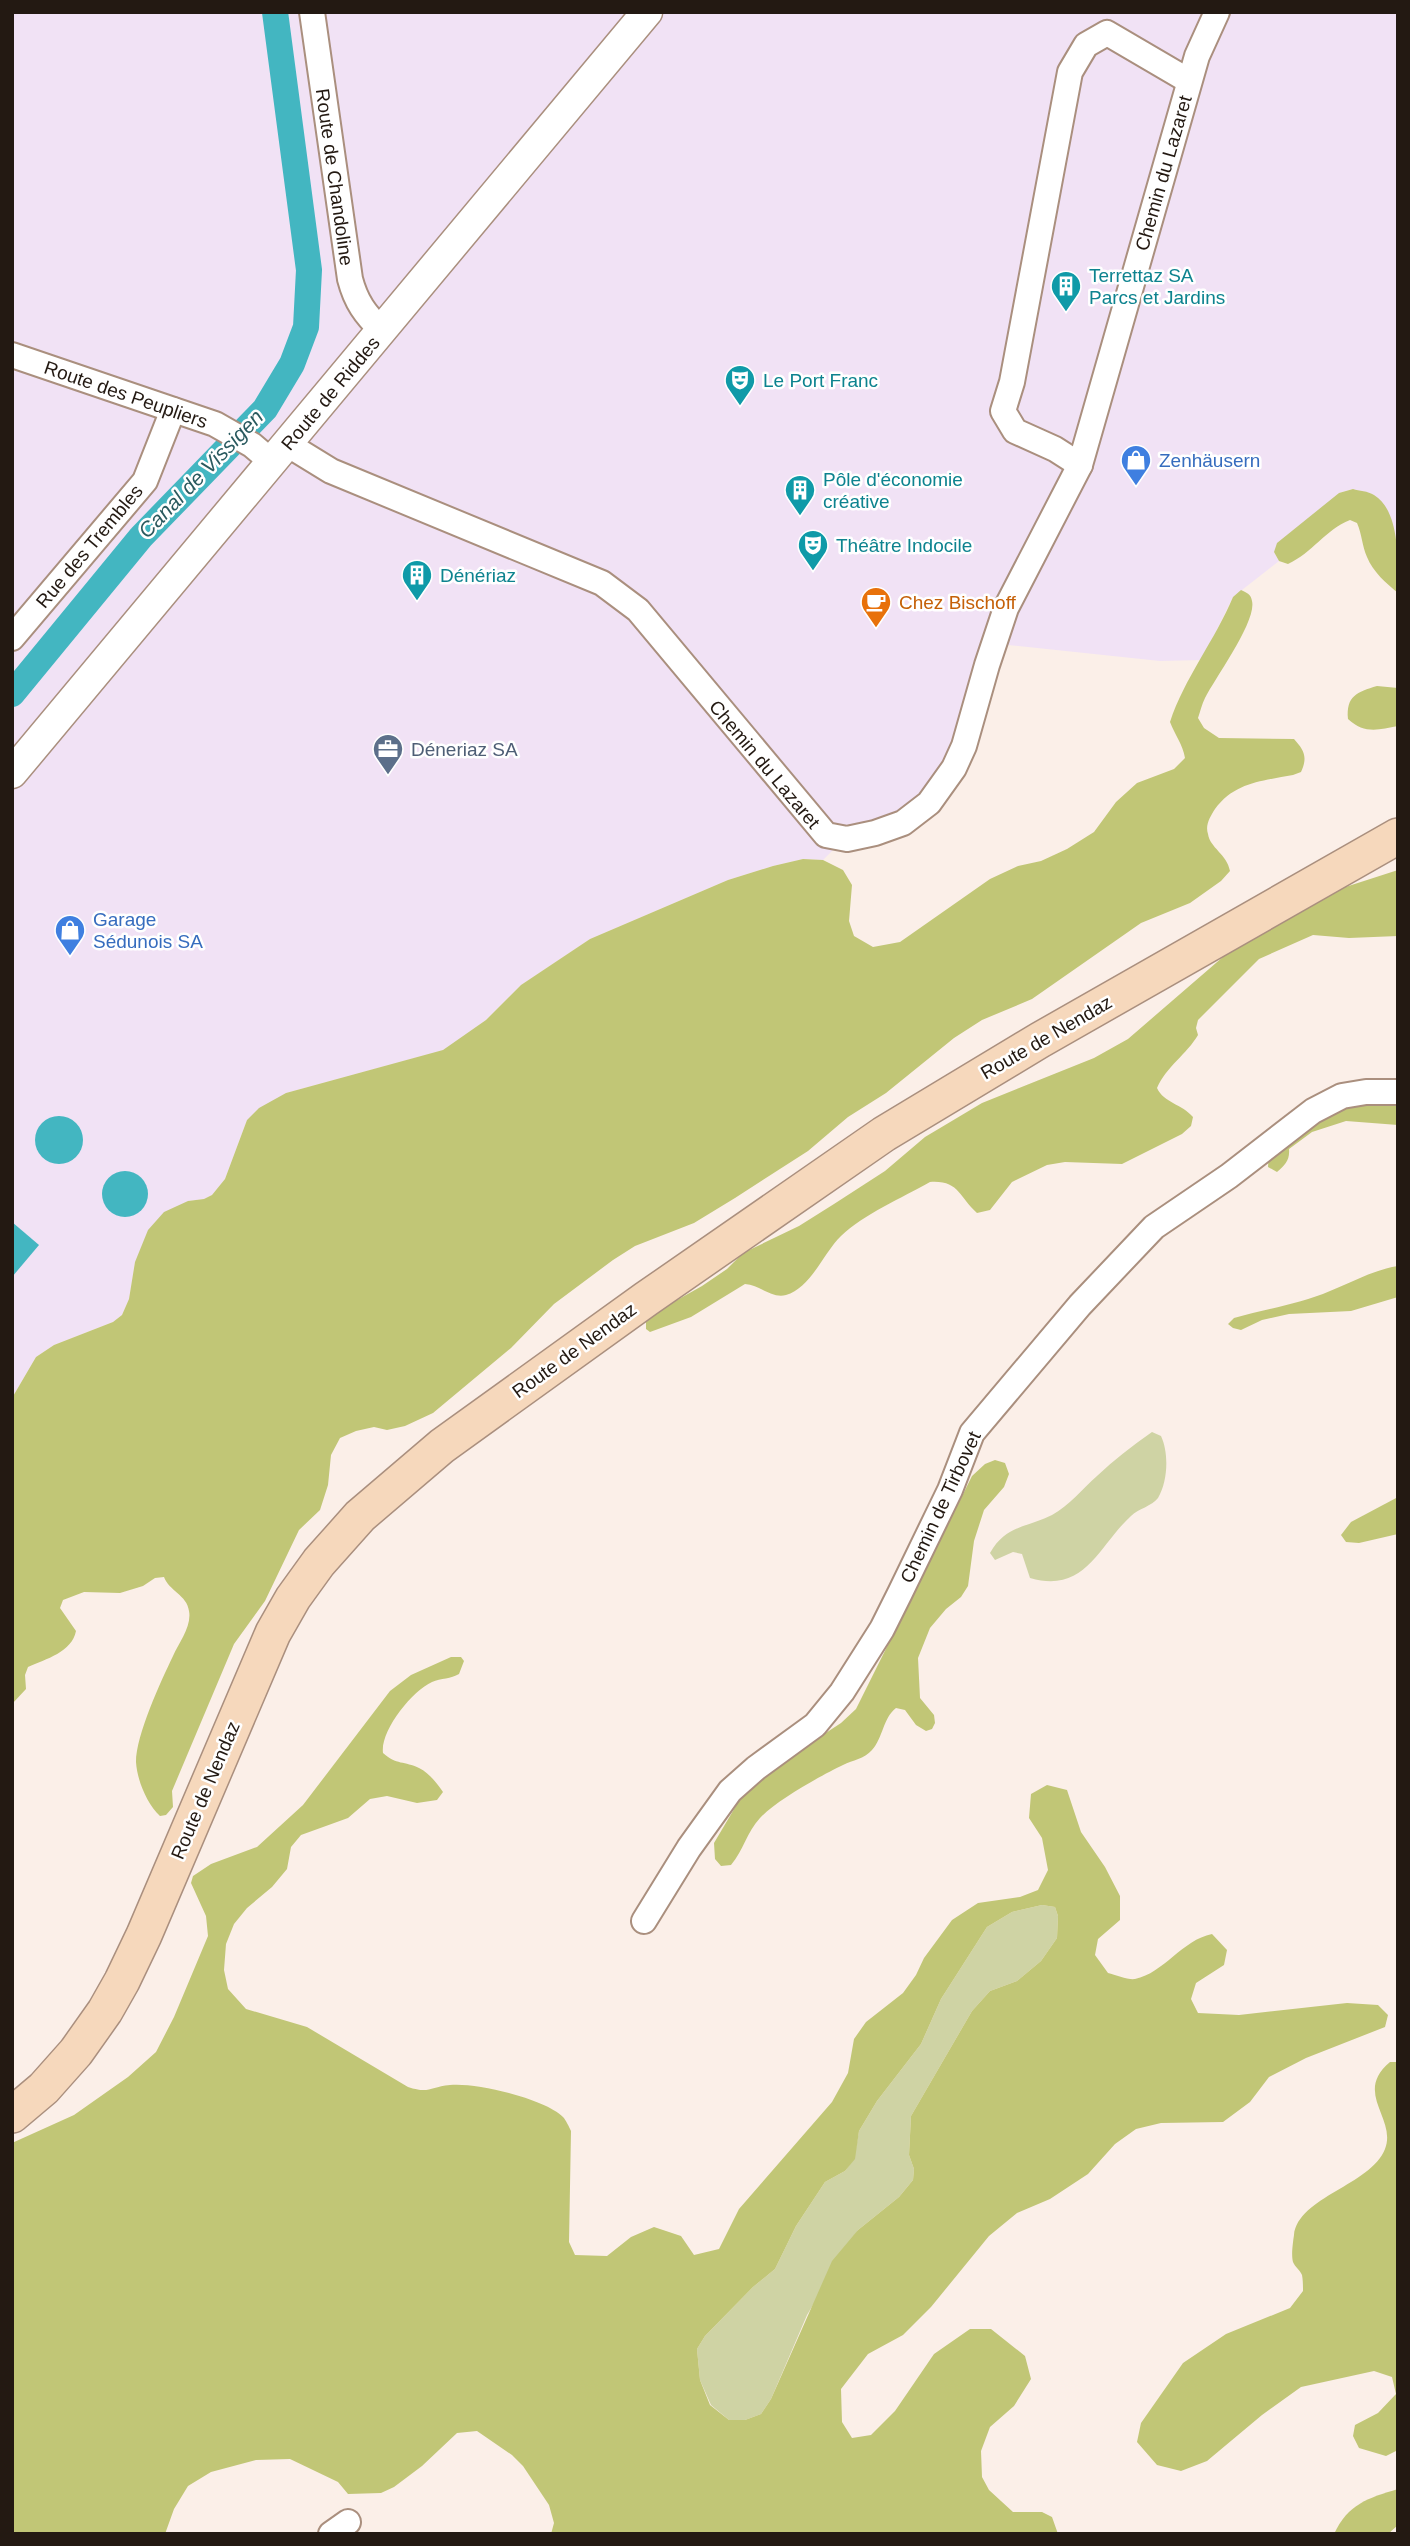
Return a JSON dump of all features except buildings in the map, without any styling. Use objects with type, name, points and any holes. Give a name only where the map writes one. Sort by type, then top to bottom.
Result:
[{"type":"main road","name":"Route de Nendaz","points":[[12,2115],[52,2079],[76,2052],[105,2011],[144,1935],[273,1633],[293,1598],[319,1562],[360,1516],[401,1479],[469,1426],[722,1245],[884,1134],[1040,1040],[1398,836]]},
{"type":"street","name":"Route de Chandoline","points":[[312,12],[350,279],[355,299],[382,331]]},
{"type":"street","name":"Route de Riddes","points":[[12,772],[270,450],[382,331],[647,12]]},
{"type":"street","name":"Chemin du Lazaret","points":[[270,450],[331,471],[602,583],[638,610],[826,835],[847,839],[903,823],[929,803],[943,785],[964,746],[1006,608],[1080,466],[1189,81],[1217,12]]},
{"type":"street","points":[[1080,466],[1055,449],[1015,431],[1003,411],[1012,382],[1070,72],[1086,45],[1107,33],[1189,81]]},
{"type":"street","name":"Route des Peupliers","points":[[12,355],[215,424],[270,450]]},
{"type":"street","name":"Rue des Trembles","points":[[12,638],[145,481],[173,410]]},
{"type":"street","name":"Chemin de Tirbovet","points":[[644,1921],[696,1837],[730,1791],[756,1768],[815,1726],[838,1698],[882,1629],[950,1490],[972,1433],[1080,1306],[1154,1227],[1229,1176],[1313,1111],[1342,1096],[1366,1092],[1398,1092]]},
{"type":"shaded area","points":[[12,12],[1398,12],[1398,545],[1385,507],[1374,495],[1352,489],[1339,493],[1274,552],[1279,561],[1233,597],[1202,660],[1160,661],[1008,645],[955,779],[834,849],[823,860],[803,859],[728,880],[590,939],[521,985],[486,1020],[444,1050],[286,1093],[247,1120],[225,1179],[212,1195],[188,1201],[135,1262],[129,1299],[122,1315],[113,1322],[54,1345],[36,1357],[12,1398]]},
{"type":"green space","points":[[1353,489],[1374,495],[1389,513],[1396,540],[1398,593],[1373,568],[1365,553],[1357,523],[1350,520],[1288,564],[1279,561],[1274,552],[1277,543],[1339,493]]},
{"type":"green space","points":[[1241,590],[1251,599],[1252,610],[1248,622],[1205,698],[1198,718],[1204,728],[1219,738],[1294,739],[1302,750],[1304,762],[1301,772],[1240,788],[1215,809],[1207,831],[1209,839],[1226,860],[1230,871],[1221,881],[1190,903],[1141,923],[1032,999],[982,1020],[954,1038],[886,1093],[848,1117],[808,1151],[735,1198],[694,1223],[635,1246],[613,1260],[554,1304],[511,1348],[433,1413],[405,1426],[387,1430],[374,1427],[340,1438],[331,1455],[328,1485],[320,1510],[299,1530],[265,1601],[234,1644],[172,1791],[173,1807],[166,1815],[160,1816],[147,1798],[138,1776],[136,1762],[140,1738],[150,1708],[189,1623],[188,1606],[164,1577],[155,1578],[143,1586],[120,1593],[84,1592],[63,1600],[60,1608],[76,1631],[74,1638],[64,1650],[28,1667],[25,1675],[26,1689],[12,1704],[12,1398],[36,1357],[54,1345],[113,1322],[122,1315],[129,1299],[135,1262],[148,1230],[164,1212],[188,1201],[212,1195],[225,1179],[247,1120],[259,1108],[286,1093],[443,1050],[486,1020],[521,985],[590,939],[728,880],[773,866],[803,859],[823,860],[843,870],[852,885],[849,921],[854,936],[873,947],[900,942],[990,879],[1018,866],[1041,861],[1094,832],[1116,802],[1137,783],[1174,769],[1185,758],[1170,722],[1183,690],[1233,597]]},
{"type":"green space","points":[[1377,686],[1398,688],[1398,726],[1366,729],[1348,719],[1349,705],[1354,696]]},
{"type":"green space","points":[[1398,870],[1398,936],[1349,938],[1313,935],[1259,959],[1198,1020],[1198,1035],[1157,1088],[1164,1097],[1193,1117],[1191,1126],[1182,1134],[1122,1164],[1065,1162],[1047,1165],[1012,1182],[990,1210],[977,1213],[953,1187],[940,1182],[930,1182],[850,1228],[795,1291],[781,1296],[745,1284],[691,1317],[650,1332],[646,1329],[646,1322],[654,1313],[702,1286],[727,1269],[743,1253],[799,1226],[885,1171],[925,1137],[982,1103],[1094,1058],[1128,1039],[1231,950],[1333,891]]},
{"type":"green space","points":[[1398,1101],[1398,1125],[1346,1121],[1312,1132],[1289,1149],[1286,1162],[1277,1172],[1268,1167],[1269,1152],[1352,1102]]},
{"type":"green space","points":[[1398,1266],[1398,1297],[1351,1311],[1289,1314],[1262,1320],[1241,1330],[1228,1324],[1234,1318],[1307,1299],[1372,1273]]},
{"type":"green space","points":[[1152,1432],[1161,1436],[1166,1459],[1165,1475],[1158,1498],[1131,1516],[1078,1573],[1065,1579],[1049,1581],[1030,1578],[1022,1554],[1013,1552],[995,1560],[990,1553],[1003,1537],[1017,1528],[1058,1511],[1110,1464]]},
{"type":"green space","points":[[995,1460],[1005,1463],[1009,1474],[1004,1487],[984,1510],[974,1541],[968,1586],[961,1597],[946,1609],[930,1628],[918,1658],[920,1698],[934,1715],[935,1723],[932,1729],[926,1731],[916,1725],[905,1710],[896,1708],[888,1717],[876,1745],[869,1753],[823,1775],[777,1804],[756,1823],[731,1865],[721,1866],[715,1859],[714,1843],[743,1794],[780,1763],[841,1723],[856,1709],[972,1476],[985,1464]]},
{"type":"green space","points":[[1398,1497],[1398,1534],[1359,1543],[1346,1542],[1341,1535],[1351,1522]]},
{"type":"green space","points":[[451,1657],[461,1657],[464,1661],[459,1674],[432,1682],[415,1694],[392,1723],[383,1744],[383,1753],[388,1757],[423,1770],[443,1792],[437,1800],[417,1803],[387,1796],[370,1799],[348,1818],[301,1835],[291,1847],[287,1869],[234,1924],[226,1944],[224,1970],[228,1989],[246,2009],[307,2027],[408,2087],[425,2090],[443,2086],[476,2086],[526,2098],[554,2110],[563,2117],[571,2131],[569,2242],[575,2255],[607,2256],[631,2237],[654,2227],[681,2236],[694,2255],[719,2249],[739,2209],[832,2102],[848,2073],[854,2039],[866,2022],[903,1993],[952,1920],[978,1903],[1020,1897],[1038,1890],[1048,1870],[1042,1838],[1029,1818],[1031,1794],[1047,1785],[1067,1790],[1081,1832],[1105,1867],[1120,1896],[1120,1920],[1098,1939],[1095,1955],[1108,1973],[1132,1979],[1145,1976],[1191,1943],[1212,1934],[1227,1950],[1224,1965],[1196,1983],[1191,1999],[1198,2013],[1239,2015],[1347,2003],[1378,2005],[1388,2015],[1385,2027],[1306,2058],[1269,2077],[1250,2102],[1223,2122],[1161,2123],[1136,2129],[1115,2144],[1088,2174],[1050,2199],[1017,2213],[989,2236],[931,2307],[903,2335],[868,2354],[841,2389],[842,2422],[852,2438],[871,2435],[895,2411],[934,2354],[970,2329],[991,2329],[1025,2356],[1031,2379],[1014,2406],[990,2427],[981,2451],[982,2477],[989,2490],[1013,2512],[1042,2512],[1052,2517],[1058,2534],[551,2534],[554,2523],[549,2505],[523,2466],[477,2431],[457,2433],[422,2466],[394,2487],[381,2493],[348,2494],[338,2482],[290,2459],[256,2460],[211,2472],[188,2486],[174,2509],[165,2534],[12,2534],[12,2143],[74,2115],[128,2077],[156,2052],[174,2017],[208,1936],[206,1916],[191,1883],[193,1876],[211,1864],[257,1847],[303,1805],[390,1691],[411,1675]],"holes":[[[1042,1905],[1055,1907],[1058,1916],[1057,1938],[1041,1961],[1017,1981],[990,1991],[972,2011],[911,2116],[909,2155],[914,2169],[913,2180],[899,2197],[858,2230],[832,2261],[771,2399],[761,2414],[745,2420],[729,2420],[710,2405],[700,2380],[697,2349],[705,2336],[753,2287],[775,2269],[796,2226],[825,2182],[845,2171],[855,2159],[859,2131],[877,2101],[921,2044],[941,1999],[987,1927],[1012,1912]]]},
{"type":"green space","points":[[1042,1905],[1055,1907],[1058,1916],[1057,1938],[1041,1961],[1017,1981],[990,1991],[972,2011],[911,2116],[909,2155],[914,2169],[913,2180],[899,2197],[858,2230],[807,2315],[771,2399],[761,2414],[745,2420],[729,2420],[711,2405],[700,2380],[697,2349],[705,2336],[753,2287],[775,2269],[796,2226],[825,2182],[845,2171],[854,2159],[859,2131],[877,2101],[921,2044],[941,1999],[987,1927],[1012,1912]]},
{"type":"green space","points":[[1390,2062],[1398,2062],[1398,2450],[1386,2456],[1359,2448],[1353,2436],[1355,2425],[1378,2413],[1396,2394],[1392,2377],[1374,2371],[1301,2387],[1262,2415],[1207,2461],[1181,2471],[1157,2465],[1137,2442],[1141,2423],[1183,2363],[1226,2334],[1290,2308],[1303,2291],[1302,2275],[1292,2256],[1298,2222],[1321,2201],[1365,2172],[1385,2149],[1386,2127],[1375,2095],[1375,2084]]},
{"type":"green space","points":[[1398,2489],[1398,2525],[1388,2534],[1334,2534],[1352,2509]]},
{"type":"water","points":[[59,1116],[76,1123],[83,1140],[76,1157],[59,1164],[42,1157],[35,1140],[42,1123]]},
{"type":"water","points":[[125,1171],[142,1177],[148,1194],[142,1211],[125,1217],[108,1211],[102,1194],[108,1177]]},
{"type":"water","points":[[12,1222],[39,1245],[12,1277]]},
{"type":"waterway","name":"Canal de Vissigen","points":[[12,694],[141,537],[265,409],[292,364],[306,327],[309,270],[275,12]]},
{"type":"place","name":"Terrettaz SA Parcs et Jardins","points":[[1066,313]]},
{"type":"place","name":"Le Port Franc","points":[[740,407]]},
{"type":"place","name":"Zenhäusern","points":[[1136,487]]},
{"type":"place","name":"Pôle d'économie créative","points":[[800,517]]},
{"type":"place","name":"Théâtre Indocile","points":[[813,572]]},
{"type":"place","name":"Dénériaz","points":[[417,602]]},
{"type":"place","name":"Chez Bischoff","points":[[876,629]]},
{"type":"place","name":"Déneriaz SA","points":[[388,776]]},
{"type":"place","name":"Garage Sédunois SA","points":[[70,957]]}]
